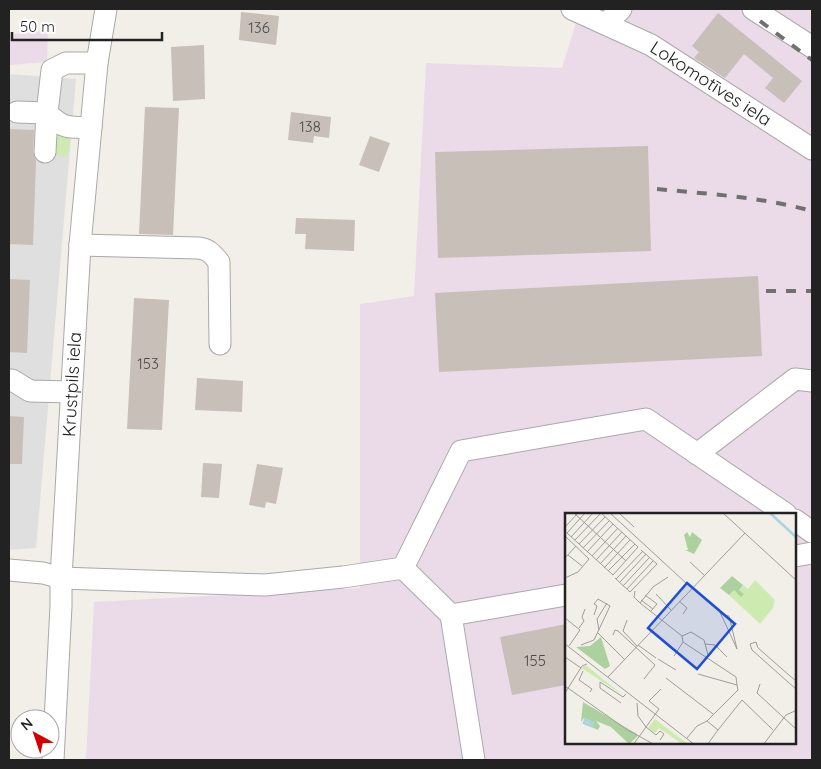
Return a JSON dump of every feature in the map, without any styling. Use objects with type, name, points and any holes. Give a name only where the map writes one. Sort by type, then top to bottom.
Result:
[{"type":"street","name":"Krustpils iela","points":[[53,760],[61,578],[80,245],[98,62],[106,9]]},
{"type":"street","name":"Lokomotīves iela","points":[[572,9],[651,45],[812,149]]},
{"type":"street","points":[[606,24],[621,9]]},
{"type":"street","points":[[753,9],[812,47]]},
{"type":"street","points":[[45,152],[52,70],[66,63],[98,62]]},
{"type":"street","points":[[17,112],[47,113],[58,124],[73,128],[91,127]]},
{"type":"street","points":[[80,245],[206,249],[212,253],[218,262],[220,344]]},
{"type":"street","points":[[697,454],[795,379],[812,380]]},
{"type":"street","points":[[9,380],[30,391],[71,392]]},
{"type":"street","points":[[403,568],[461,451],[646,419],[785,513]]},
{"type":"street","points":[[796,521],[812,532]]},
{"type":"street","points":[[796,556],[812,552]]},
{"type":"street","points":[[9,570],[43,573],[61,578],[266,585],[343,577],[403,568]]},
{"type":"street","points":[[403,568],[452,615],[474,760]]},
{"type":"street","points":[[452,615],[565,595]]},
{"type":"shaded area","points":[[580,9],[812,9],[812,760],[86,760],[94,602],[360,588],[360,304],[414,296],[426,63],[562,68]]},
{"type":"shaded area","points":[[48,31],[47,62],[9,65],[9,34]]},
{"type":"shaded area","points":[[9,74],[76,79],[36,548],[9,550]]},
{"type":"green space","points":[[71,130],[68,156],[50,155],[53,131]]},
{"type":"building","points":[[241,12],[279,16],[276,45],[239,40]]},
{"type":"building","points":[[718,13],[802,81],[784,103],[765,88],[773,78],[744,54],[725,78],[694,58],[699,52],[692,46]]},
{"type":"building","points":[[204,45],[205,99],[173,101],[171,47]]},
{"type":"building","points":[[145,107],[179,108],[173,235],[139,234]]},
{"type":"building","points":[[291,112],[331,117],[329,138],[314,136],[313,143],[288,140]]},
{"type":"building","points":[[9,129],[34,130],[33,152],[36,161],[33,245],[9,244]]},
{"type":"building","points":[[370,136],[390,143],[379,172],[359,165]]},
{"type":"building","points":[[648,146],[651,251],[438,258],[435,152]]},
{"type":"building","points":[[296,218],[355,220],[354,251],[305,249],[306,234],[295,234]]},
{"type":"building","points":[[758,276],[762,356],[439,372],[435,293]]},
{"type":"building","points":[[9,279],[30,280],[27,353],[9,352]]},
{"type":"building","points":[[134,298],[169,300],[162,430],[127,429]]},
{"type":"building","points":[[197,378],[243,381],[242,412],[195,410]]},
{"type":"building","points":[[9,416],[24,417],[22,464],[9,464]]},
{"type":"building","points":[[203,463],[222,464],[219,498],[201,497]]},
{"type":"building","points":[[257,464],[283,468],[276,504],[266,502],[265,508],[249,505]]},
{"type":"building","points":[[565,624],[565,685],[512,695],[500,637]]},
{"type":"railway","points":[[760,21],[812,60]]},
{"type":"railway","points":[[657,189],[755,199],[812,211]]},
{"type":"railway","points":[[766,291],[812,291]]}]
